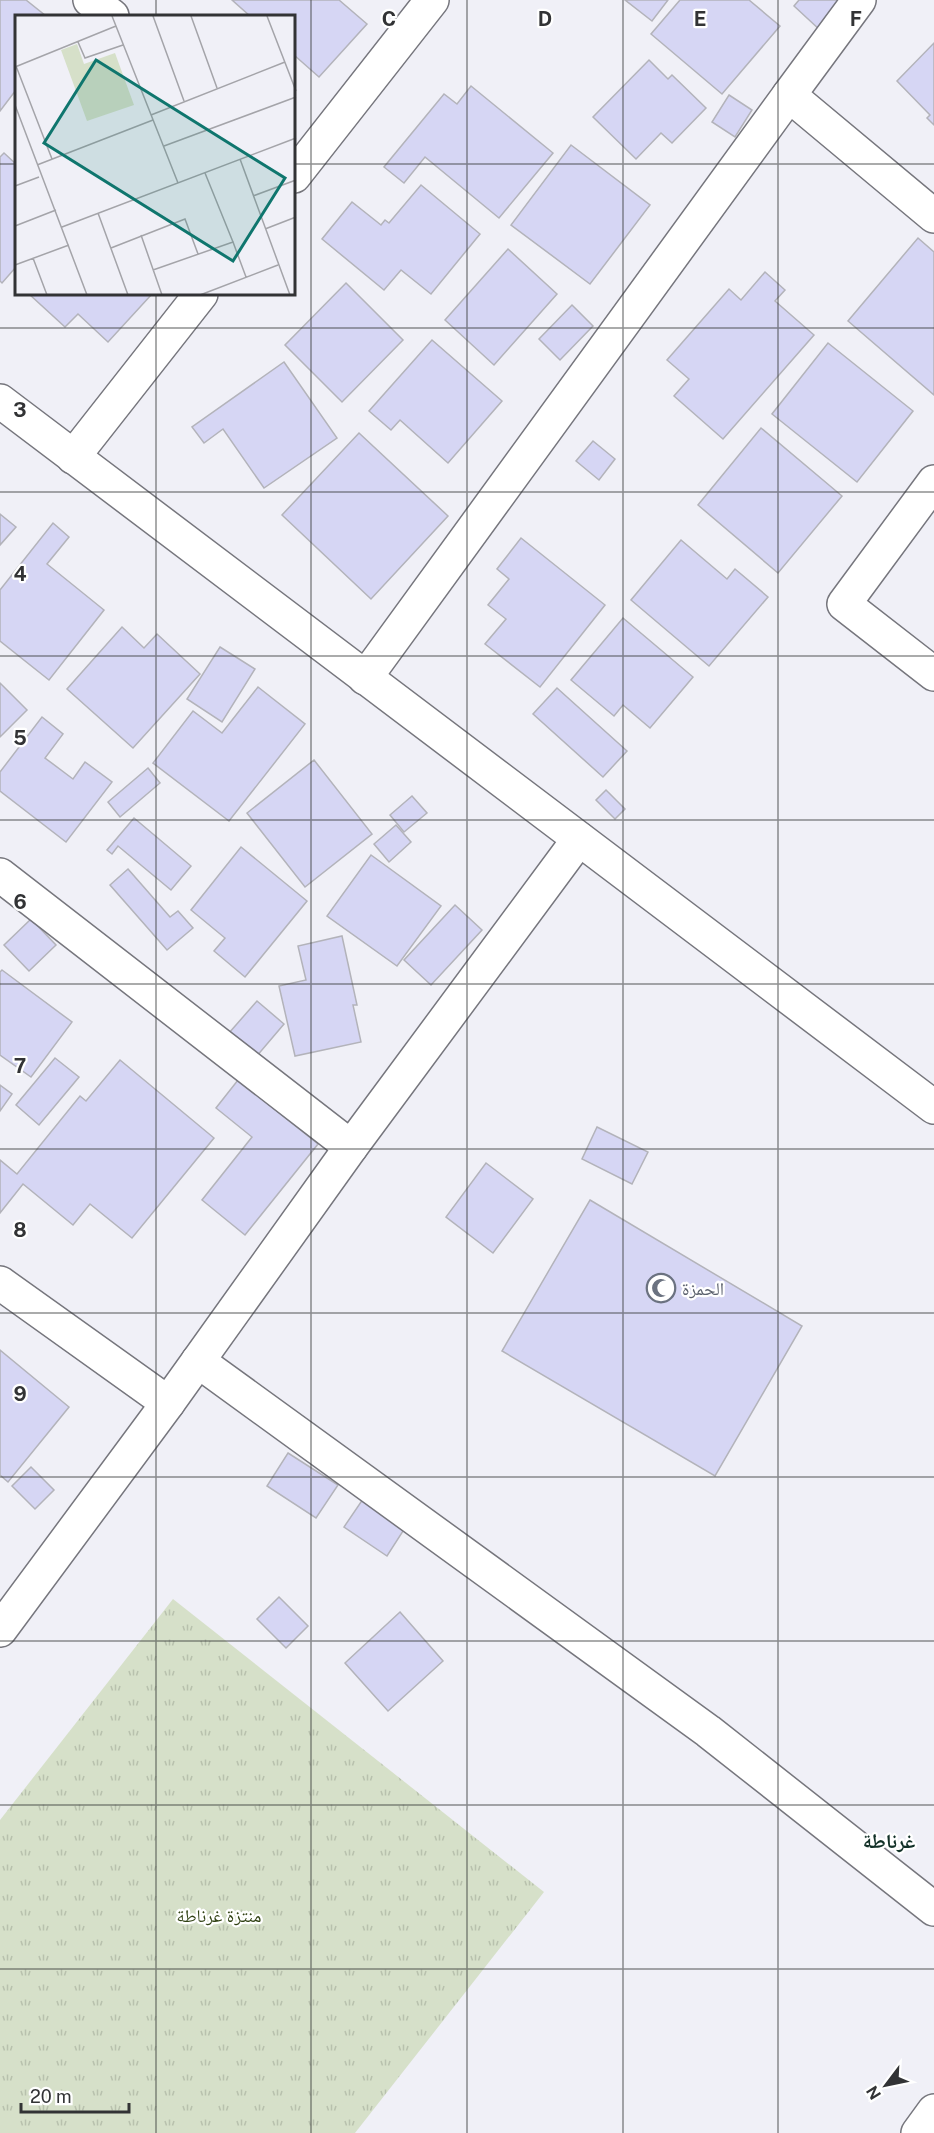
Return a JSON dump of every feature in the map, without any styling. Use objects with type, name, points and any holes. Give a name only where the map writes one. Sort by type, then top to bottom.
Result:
[{"type":"street","points":[[90,0],[111,15]]},
{"type":"street","points":[[297,165],[432,0]]},
{"type":"street","points":[[365,678],[859,0]]},
{"type":"street","points":[[789,95],[934,216]]},
{"type":"street","points":[[73,457],[199,296]]},
{"type":"street","points":[[0,401],[934,1107]]},
{"type":"street","points":[[934,482],[844,604],[934,674]]},
{"type":"street","points":[[0,1630],[168,1403],[351,1147],[579,839]]},
{"type":"street","points":[[0,875],[351,1147]]},
{"type":"street","points":[[0,1283],[168,1403]]},
{"type":"street","points":[[198,1361],[708,1731],[934,1909]]},
{"type":"street","points":[[918,2133],[934,2111]]},
{"type":"green space","name":"منتزة غرناطة","points":[[173,1599],[544,1892],[355,2133],[0,2133],[0,1820]]},
{"type":"building","points":[[0,0],[26,0],[45,15],[15,15],[15,91],[0,111]]},
{"type":"building","points":[[232,0],[339,0],[367,24],[319,77],[296,57],[296,15],[249,15]]},
{"type":"building","points":[[625,0],[668,0],[652,21]]},
{"type":"building","points":[[680,0],[749,0],[780,26],[722,94],[651,34]]},
{"type":"building","points":[[799,0],[850,0],[821,31],[794,6]]},
{"type":"building","points":[[934,43],[934,125],[927,118],[930,115],[897,81]]},
{"type":"building","points":[[649,60],[668,79],[672,75],[706,108],[672,143],[661,133],[636,159],[593,117]]},
{"type":"building","points":[[471,86],[553,153],[499,218],[425,157],[404,183],[384,167],[444,94],[457,104]]},
{"type":"building","points":[[729,95],[752,110],[735,137],[712,122]]},
{"type":"building","points":[[571,145],[650,205],[590,284],[511,225]]},
{"type":"building","points":[[4,153],[15,163],[15,268],[2,283],[0,281],[0,157]]},
{"type":"building","points":[[421,185],[480,234],[431,294],[401,270],[384,290],[322,239],[352,202],[381,225],[385,220],[389,223]]},
{"type":"building","points":[[918,238],[934,252],[934,395],[848,321]]},
{"type":"building","points":[[508,249],[557,294],[494,365],[445,320]]},
{"type":"building","points":[[765,272],[785,290],[775,301],[814,335],[723,439],[674,396],[689,379],[667,360],[729,289],[741,300]]},
{"type":"building","points":[[346,283],[403,340],[342,402],[285,345]]},
{"type":"building","points":[[31,296],[150,296],[108,342],[78,314],[65,327]]},
{"type":"building","points":[[572,305],[593,326],[560,360],[539,339]]},
{"type":"building","points":[[432,340],[502,401],[448,463],[400,420],[391,430],[369,411]]},
{"type":"building","points":[[828,343],[913,411],[857,482],[772,414]]},
{"type":"building","points":[[284,362],[337,438],[264,488],[223,429],[204,443],[192,427]]},
{"type":"building","points":[[761,428],[842,496],[778,573],[698,505]]},
{"type":"building","points":[[359,433],[448,516],[371,599],[282,515]]},
{"type":"building","points":[[593,441],[615,459],[599,480],[576,461]]},
{"type":"building","points":[[0,514],[16,527],[0,545]]},
{"type":"building","points":[[53,523],[69,537],[47,564],[104,610],[49,680],[0,641],[0,590]]},
{"type":"building","points":[[521,538],[605,605],[540,687],[485,644],[506,619],[488,605],[509,579],[497,569]]},
{"type":"building","points":[[681,540],[727,579],[735,569],[768,597],[709,666],[631,600]]},
{"type":"building","points":[[623,618],[693,677],[650,728],[623,705],[614,716],[571,680]]},
{"type":"building","points":[[122,627],[144,648],[157,634],[200,674],[133,748],[67,689]]},
{"type":"building","points":[[220,647],[255,669],[222,722],[187,699]]},
{"type":"building","points":[[0,683],[27,710],[0,737]]},
{"type":"building","points":[[258,687],[305,724],[229,821],[153,763],[193,711],[222,733]]},
{"type":"building","points":[[557,688],[627,751],[603,777],[533,714]]},
{"type":"building","points":[[42,717],[63,734],[45,758],[73,779],[85,762],[112,782],[66,842],[0,791],[0,772]]},
{"type":"building","points":[[314,760],[372,834],[305,887],[247,813]]},
{"type":"building","points":[[148,768],[160,783],[120,817],[108,802]]},
{"type":"building","points":[[606,790],[625,809],[615,819],[596,800]]},
{"type":"building","points":[[412,796],[427,813],[404,832],[390,815]]},
{"type":"building","points":[[134,818],[191,866],[171,890],[118,846],[112,854],[107,850]]},
{"type":"building","points":[[396,825],[411,842],[389,862],[374,844]]},
{"type":"building","points":[[241,847],[307,901],[245,977],[214,951],[225,938],[191,910]]},
{"type":"building","points":[[371,855],[441,906],[397,966],[327,916]]},
{"type":"building","points":[[128,869],[170,917],[178,911],[193,928],[167,950],[110,885]]},
{"type":"building","points":[[455,905],[482,930],[431,985],[404,960]]},
{"type":"building","points":[[31,919],[56,945],[29,971],[4,945]]},
{"type":"building","points":[[342,936],[357,1005],[353,1005],[361,1042],[295,1056],[279,986],[306,980],[298,946]]},
{"type":"building","points":[[2,970],[72,1022],[31,1077],[0,1055],[0,972]]},
{"type":"building","points":[[257,1001],[284,1024],[256,1057],[229,1033]]},
{"type":"building","points":[[55,1058],[79,1077],[39,1125],[16,1105]]},
{"type":"building","points":[[120,1060],[214,1138],[132,1238],[90,1204],[73,1225],[23,1184],[0,1213],[0,1160],[17,1174],[80,1096],[86,1101]]},
{"type":"building","points":[[238,1080],[318,1144],[245,1235],[202,1200],[252,1137],[216,1108]]},
{"type":"building","points":[[0,1085],[12,1094],[0,1111]]},
{"type":"building","points":[[597,1127],[648,1152],[632,1184],[582,1159]]},
{"type":"building","points":[[486,1163],[533,1199],[493,1253],[446,1217]]},
{"type":"building","points":[[590,1200],[802,1326],[715,1476],[502,1351]]},
{"type":"building","points":[[0,1350],[69,1407],[8,1482],[0,1475]]},
{"type":"building","points":[[288,1453],[338,1485],[316,1518],[267,1486]]},
{"type":"building","points":[[31,1467],[54,1490],[35,1509],[12,1486]]},
{"type":"building","points":[[363,1499],[405,1528],[387,1556],[344,1527]]},
{"type":"building","points":[[279,1597],[308,1626],[286,1648],[257,1619]]},
{"type":"building","points":[[400,1612],[443,1661],[388,1711],[345,1663]]},
{"type":"place","name":"الحمزة","points":[[661,1288]]},
{"type":"district","name":"غرناطة","points":[[889,1841]]}]
